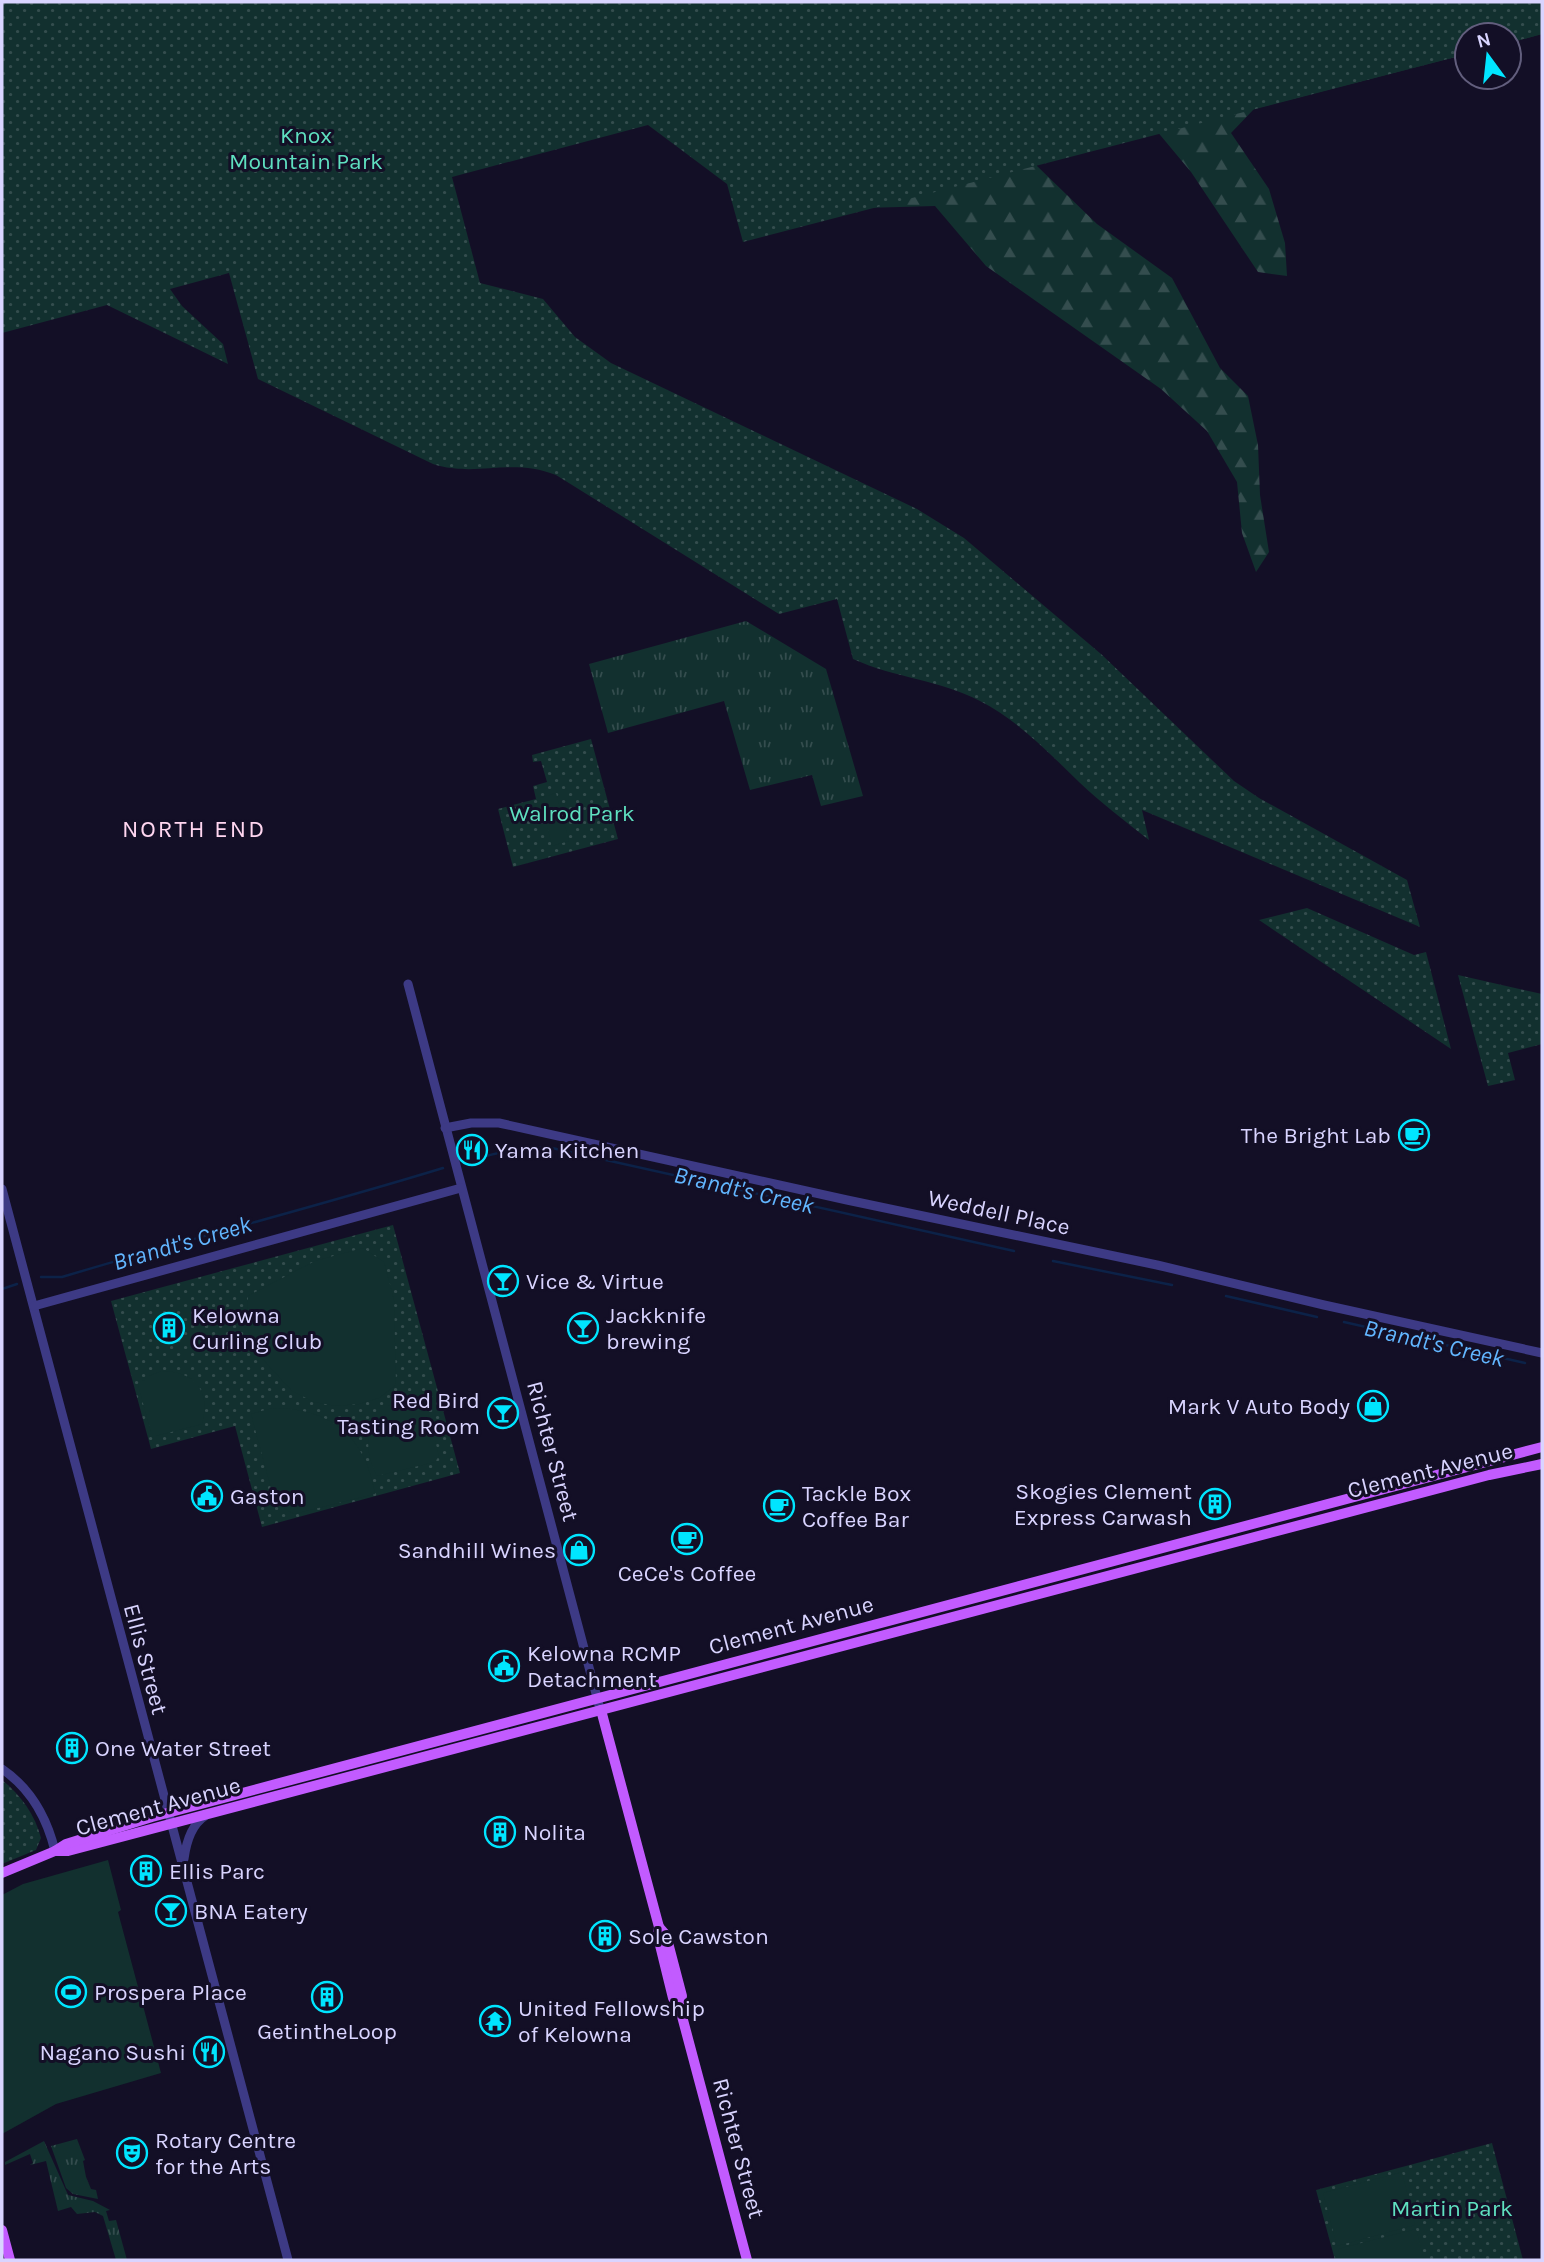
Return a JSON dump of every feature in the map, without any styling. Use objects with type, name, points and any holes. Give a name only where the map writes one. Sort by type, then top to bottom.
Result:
[{"type":"main road","name":"Clement Avenue","points":[[2,1873],[55,1851],[68,1851],[171,1818],[597,1698],[1542,1447]]},
{"type":"main road","name":"Clement Avenue","points":[[171,1818],[207,1815],[1329,1517],[1542,1464]]},
{"type":"main road","points":[[1527,1467],[1542,1472]]},
{"type":"main road","name":"Clement Avenue","points":[[1329,1517],[1336,1510],[1391,1494],[1433,1475]]},
{"type":"main road","name":"Richter Street","points":[[601,1710],[659,1927],[658,1937],[674,1998],[679,2005],[747,2260]]},
{"type":"main road","points":[[2,2230],[10,2260]]},
{"type":"street","name":"Richter Street","points":[[408,984],[601,1710]]},
{"type":"street","name":"Weddell Place","points":[[445,1129],[471,1123],[499,1123],[1157,1265],[1324,1306],[1542,1353]]},
{"type":"street","points":[[34,1306],[461,1188]]},
{"type":"street","name":"Ellis Street","points":[[2,1189],[108,1595],[171,1818],[288,2260]]},
{"type":"street","points":[[2,1769],[34,1801],[50,1833],[55,1851]]},
{"type":"street","points":[[183,1867],[191,1834],[199,1820],[207,1815]]},
{"type":"green space","name":"Knox Mountain Park","points":[[2,2],[1542,2],[1542,34],[1523,39],[1523,21],[1453,21],[1453,58],[743,242],[727,184],[648,125],[452,177],[480,283],[543,299],[575,337],[611,363],[917,509],[964,538],[1101,654],[1234,781],[1259,798],[1407,880],[1420,927],[1142,810],[1149,840],[1096,797],[1032,738],[994,709],[949,688],[885,671],[853,659],[837,599],[779,614],[556,475],[524,468],[464,469],[433,464],[258,379],[229,273],[170,289],[182,306],[223,344],[228,364],[107,305],[2,333]]},
{"type":"green space","points":[[813,2],[1542,2],[1542,34],[1523,39],[1523,21],[1453,21],[1453,58],[1254,109],[1231,133],[1269,189],[1285,243],[1287,276],[1258,272],[1191,172],[1141,112],[1057,47],[1024,57],[1024,93],[1037,166],[1097,224],[1172,278],[1220,368],[1248,396],[1258,445],[1260,495],[1269,552],[1256,572],[1242,533],[1237,482],[1207,431],[1161,389],[986,266],[935,206],[864,208],[856,161],[854,51],[816,26]]},
{"type":"green space","points":[[746,621],[826,669],[863,796],[821,806],[812,775],[750,790],[724,701],[608,733],[589,664]]},
{"type":"green space","name":"Walrod Park","points":[[591,739],[618,839],[513,867],[498,809],[536,799],[533,786],[547,782],[541,761],[533,762],[532,755]]},
{"type":"green space","points":[[556,793],[569,841],[552,846],[540,798]]},
{"type":"green space","points":[[1307,908],[1414,955],[1426,952],[1451,1049],[1259,920]]},
{"type":"green space","points":[[1458,975],[1542,994],[1542,1044],[1508,1053],[1515,1080],[1488,1086]]},
{"type":"green space","points":[[393,1225],[460,1473],[262,1527],[235,1426],[151,1449],[111,1301]]},
{"type":"green space","points":[[363,1248],[384,1262],[394,1300],[396,1385],[379,1398],[359,1404],[336,1406],[314,1402],[292,1391],[256,1352],[247,1328],[248,1296],[315,1261]]},
{"type":"green space","points":[[161,1371],[183,1375],[198,1385],[204,1402],[202,1424],[156,1436],[151,1432],[138,1385]]},
{"type":"green space","points":[[423,1394],[439,1456],[435,1462],[377,1476],[368,1446],[374,1421],[393,1403]]},
{"type":"green space","points":[[272,1408],[312,1413],[342,1429],[354,1441],[363,1456],[375,1494],[294,1514],[275,1503],[251,1414]]},
{"type":"green space","points":[[2,1780],[26,1806],[41,1838],[36,1850],[2,1864]]},
{"type":"green space","name":"Prospera Place","points":[[108,1860],[121,1910],[118,1912],[161,2073],[56,2104],[2,2134],[2,1895],[23,1884]]},
{"type":"green space","points":[[77,2139],[85,2160],[86,2177],[91,2189],[96,2190],[98,2199],[73,2194],[66,2188],[51,2146]]},
{"type":"green space","points":[[44,2141],[68,2195],[93,2201],[110,2210],[106,2211],[109,2221],[116,2220],[127,2260],[116,2260],[103,2216],[95,2212],[77,2214],[71,2207],[58,2211],[46,2161],[30,2165],[33,2163],[30,2154],[5,2165],[5,2162]]},
{"type":"green space","name":"Martin Park","points":[[1492,2143],[1523,2260],[1335,2260],[1316,2190]]},
{"type":"green space","points":[[1402,2172],[1415,2225],[1337,2246],[1323,2193]]},
{"type":"green space","points":[[1416,2229],[1424,2260],[1341,2260],[1338,2249]]},
{"type":"waterway","name":"Brandt's Creek","points":[[473,1160],[512,1150],[552,1148],[1014,1251]]},
{"type":"waterway","name":"Brandt's Creek","points":[[41,1277],[62,1277],[443,1168]]},
{"type":"waterway","name":"Brandt's Creek","points":[[1053,1261],[1172,1285]]},
{"type":"waterway","name":"Brandt's Creek","points":[[2,1289],[17,1284]]},
{"type":"waterway","name":"Brandt's Creek","points":[[1226,1296],[1317,1317]]},
{"type":"waterway","name":"Brandt's Creek","points":[[1344,1322],[1525,1363]]},
{"type":"place","name":"The Bright Lab","points":[[1414,1135]]},
{"type":"place","name":"Yama Kitchen","points":[[472,1150]]},
{"type":"place","name":"Vice & Virtue","points":[[503,1281]]},
{"type":"place","name":"Kelowna Curling Club","points":[[169,1328]]},
{"type":"place","name":"Jackknife brewing","points":[[583,1328]]},
{"type":"place","name":"Mark V Auto Body","points":[[1373,1406]]},
{"type":"place","name":"Red Bird Tasting Room","points":[[503,1413]]},
{"type":"place","name":"Gaston","points":[[207,1496]]},
{"type":"place","name":"Skogies Clement Express Carwash","points":[[1215,1504]]},
{"type":"place","name":"Tackle Box Coffee Bar","points":[[779,1506]]},
{"type":"place","name":"CeCe's Coffee","points":[[687,1539]]},
{"type":"place","name":"Sandhill Wines","points":[[579,1550]]},
{"type":"place","name":"Kelowna RCMP Detachment","points":[[504,1666]]},
{"type":"place","name":"One Water Street","points":[[72,1748]]},
{"type":"place","name":"Nolita","points":[[500,1832]]},
{"type":"place","name":"Ellis Parc","points":[[146,1871]]},
{"type":"place","name":"BNA Eatery","points":[[171,1911]]},
{"type":"place","name":"Sole Cawston","points":[[605,1936]]},
{"type":"place","name":"Prospera Place","points":[[71,1992]]},
{"type":"place","name":"GetintheLoop","points":[[327,1997]]},
{"type":"place","name":"United Fellowship of Kelowna","points":[[495,2021]]},
{"type":"place","name":"Nagano Sushi","points":[[209,2052]]},
{"type":"place","name":"Rotary Centre for the Arts","points":[[132,2153]]},
{"type":"district","name":"NORTH END","points":[[194,829]]}]
